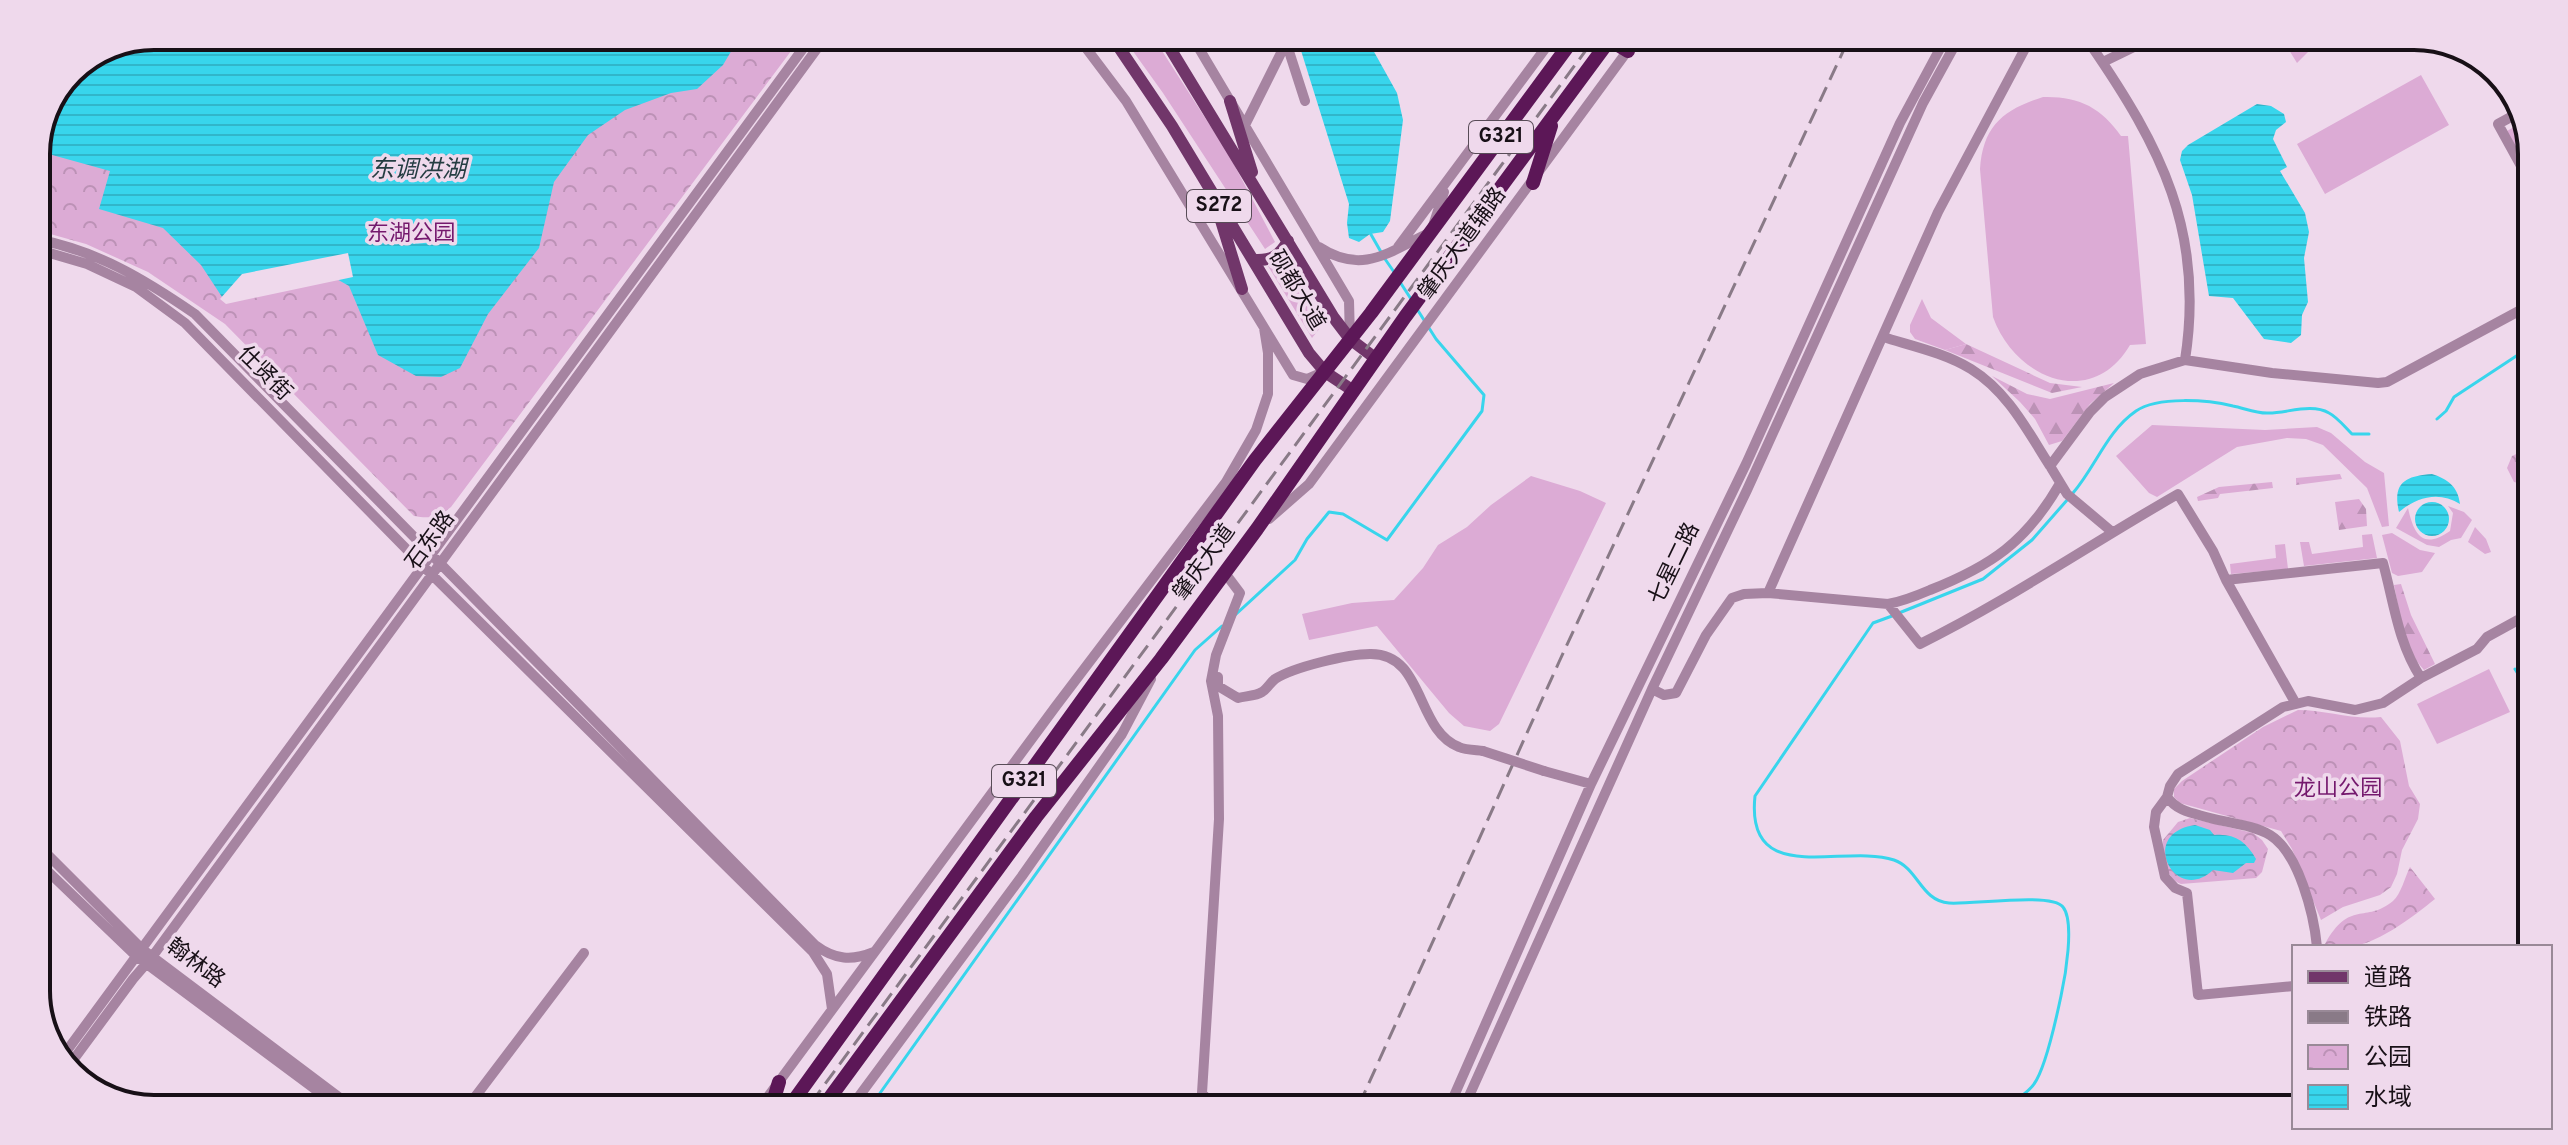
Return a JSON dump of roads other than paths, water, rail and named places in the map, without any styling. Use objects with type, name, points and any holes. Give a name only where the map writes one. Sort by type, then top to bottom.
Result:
[{"type":"highway","name":"肇庆大道","points":[[798,1095],[1255,460],[1389,288],[1565,50]]},
{"type":"highway","name":"肇庆大道","points":[[832,1095],[1036,817],[1225,573],[1375,358],[1605,50]]},
{"type":"highway","points":[[1533,183],[1554,115]]},
{"type":"highway","points":[[775,1095],[779,1082]]},
{"type":"main road","name":"砚都大道","points":[[1121,50],[1172,126],[1305,345],[1325,372],[1352,390]]},
{"type":"main road","name":"砚都大道","points":[[1171,50],[1334,318],[1350,339],[1375,358]]},
{"type":"main road","points":[[1230,101],[1257,190]]},
{"type":"main road","points":[[1215,199],[1242,289]]},
{"type":"main road","points":[[1254,260],[1268,261],[1276,257],[1288,241]]},
{"type":"street","name":"石东路","points":[[75,1058],[150,960],[802,50]]},
{"type":"street","name":"石东路","points":[[436,559],[816,50]]},
{"type":"street","points":[[1088,50],[1126,101],[1293,375],[1307,379],[1325,372]]},
{"type":"street","points":[[1200,50],[1349,301],[1350,339]]},
{"type":"street","points":[[1245,125],[1282,50]]},
{"type":"street","points":[[1289,50],[1305,101]]},
{"type":"street","points":[[1398,247],[1544,50]]},
{"type":"street","name":"肇庆大道辅路","points":[[1257,529],[1309,484],[1628,50]]},
{"type":"street","name":"七星二路","points":[[1469,1095],[1751,467],[1887,152],[1939,50]]},
{"type":"street","name":"七星二路","points":[[1454,1095],[1591,784],[1751,467],[1923,103],[1952,50]]},
{"type":"street","points":[[1768,593],[1938,212],[2024,50]]},
{"type":"street","points":[[2094,50],[2163,167],[2178,206],[2191,287],[2191,321],[2185,360]]},
{"type":"street","points":[[2103,62],[2128,50]]},
{"type":"street","points":[[2511,117],[2498,124],[2518,160]]},
{"type":"street","points":[[1314,244],[1341,259],[1375,259],[1431,232],[1447,183]]},
{"type":"street","points":[[50,243],[92,255],[141,277],[195,314],[815,945],[828,955],[847,959],[874,952]]},
{"type":"street","name":"仕贤街","points":[[50,253],[87,264],[136,287],[185,323],[428,570],[813,952],[830,982],[832,1009]]},
{"type":"street","points":[[2050,466],[2090,412],[2105,397],[2140,374],[2185,360],[2272,373],[2387,382],[2518,311]]},
{"type":"street","points":[[769,1095],[1047,718],[1226,482],[1256,430],[1268,394],[1269,369],[1264,328]]},
{"type":"street","points":[[1883,337],[1954,360],[1985,379],[2017,413],[2059,485],[2111,531]]},
{"type":"street","points":[[1212,520],[1226,482],[1255,460]]},
{"type":"street","points":[[1652,689],[1664,695],[1676,693],[1706,635],[1732,598],[1768,593],[1888,604],[1908,601],[1961,579],[2011,546],[2041,516],[2059,485]]},
{"type":"street","points":[[1888,604],[1920,644],[2012,594],[2111,531],[2178,494],[2213,551],[2226,580],[2296,704]]},
{"type":"street","points":[[2226,580],[2383,563],[2400,639],[2408,659],[2421,678]]},
{"type":"street","name":"石东路","points":[[68,1049],[428,570]]},
{"type":"street","points":[[1204,1095],[1219,819],[1218,716],[1211,681],[1216,655],[1240,593],[1225,573]]},
{"type":"street","points":[[2292,986],[2198,995],[2187,893],[2175,888],[2165,877],[2154,827],[2156,812],[2167,797],[2170,786],[2178,774],[2283,707],[2308,701],[2355,710],[2383,703],[2421,678],[2477,649],[2487,637],[2518,620]]},
{"type":"street","points":[[1216,655],[1218,686],[1238,698],[1260,693],[1276,679],[1301,670],[1369,654],[1387,656],[1410,675],[1432,720],[1443,736],[1459,747],[1483,751],[1591,784]]},
{"type":"street","points":[[860,1095],[1022,876],[1122,734],[1161,659]]},
{"type":"street","points":[[2167,797],[2180,810],[2267,833],[2280,843],[2300,878],[2313,919],[2317,945]]},
{"type":"street","name":"翰林路","points":[[50,858],[139,952]]},
{"type":"street","name":"翰林路","points":[[50,873],[139,952],[336,1095]]},
{"type":"street","points":[[477,1095],[584,953]]},
{"type":"street","name":"翰林路","points":[[150,960],[323,1095]]},
{"type":"water","name":"东调洪湖","points":[[732,50],[723,65],[697,89],[671,93],[625,110],[588,135],[554,182],[539,248],[488,314],[460,368],[441,377],[416,376],[378,355],[349,286],[335,278],[224,300],[201,265],[163,228],[99,209],[110,171],[50,154],[52,134],[68,96],[81,81],[96,68],[134,52]]},
{"type":"water","points":[[1301,50],[1373,50],[1397,93],[1403,120],[1390,221],[1383,232],[1370,234],[1359,242],[1349,238],[1349,204]]},
{"type":"water","points":[[2257,104],[2271,106],[2284,114],[2286,122],[2276,130],[2273,139],[2287,167],[2280,171],[2305,213],[2309,232],[2304,258],[2308,302],[2302,315],[2301,335],[2291,343],[2264,339],[2233,298],[2209,296],[2192,195],[2180,160],[2182,151],[2188,145]]},
{"type":"water","points":[[2432,474],[2451,484],[2460,504],[2444,498],[2428,498],[2399,512],[2398,494],[2403,482]]},
{"type":"water","points":[[2432,502],[2444,507],[2449,519],[2444,531],[2432,536],[2420,531],[2415,519],[2420,507]]},
{"type":"water","points":[[2195,825],[2210,830],[2214,835],[2228,835],[2244,843],[2256,859],[2254,863],[2246,863],[2233,873],[2213,870],[2199,879],[2186,879],[2175,874],[2165,852],[2168,840],[2178,831]]},
{"type":"waterway","points":[[1369,231],[1381,252]]},
{"type":"waterway","points":[[1385,259],[1394,272]]},
{"type":"waterway","points":[[1400,282],[1411,299]]},
{"type":"waterway","points":[[1234,616],[1295,560],[1329,512],[1343,514],[1387,540],[1482,411],[1484,395],[1436,339],[1417,309]]},
{"type":"waterway","points":[[2437,419],[2454,397],[2518,355]]},
{"type":"waterway","points":[[2073,493],[2117,428],[2136,411],[2157,403],[2210,402],[2264,413],[2322,410],[2352,434],[2369,434]]},
{"type":"waterway","points":[[1899,613],[1983,579],[2032,540],[2068,499]]},
{"type":"waterway","points":[[1892,616],[1873,623],[1755,796],[1756,825],[1765,843],[1781,853],[1873,856],[1894,860],[1909,870],[1926,891],[1940,901],[2044,900],[2063,907],[2068,925],[2063,988],[2042,1067],[2034,1084],[2022,1095]]},
{"type":"waterway","points":[[879,1095],[1195,650],[1222,626]]},
{"type":"waterway","points":[[2515,669],[2518,674]]},
{"type":"railway","points":[[817,1095],[1586,50]]},
{"type":"railway","points":[[1364,1095],[1559,662],[1844,50]]},
{"type":"park label","name":"东湖公园","points":[[411,234]]},
{"type":"park label","name":"龙山公园","points":[[2338,789]]}]
